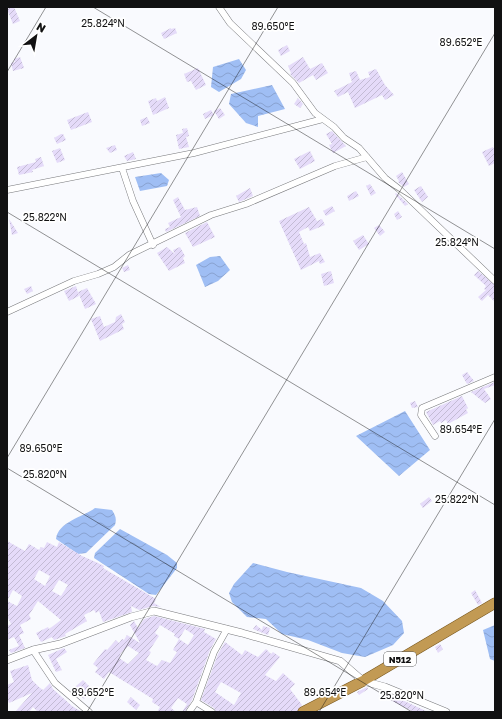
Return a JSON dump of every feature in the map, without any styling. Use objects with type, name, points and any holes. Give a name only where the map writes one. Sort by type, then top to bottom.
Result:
[{"type":"highway","name":"N512","points":[[303,712],[363,680],[495,603]]},
{"type":"street","points":[[219,7],[230,23],[293,83],[315,113],[334,126],[344,138],[367,157],[385,178],[399,189],[495,281]]},
{"type":"street","points":[[7,190],[122,168],[234,143],[323,119]]},
{"type":"street","points":[[7,312],[74,281],[98,274],[114,267],[129,255],[147,246],[153,245],[189,225],[211,215],[246,204],[335,166],[367,157]]},
{"type":"street","points":[[122,168],[133,201],[153,245]]},
{"type":"street","points":[[435,436],[420,415],[422,408],[495,377]]},
{"type":"street","points":[[7,660],[33,650],[60,644],[131,617],[154,611],[227,629],[340,661],[363,680],[385,687],[446,712]]},
{"type":"street","points":[[189,712],[196,702],[214,652],[227,629]]},
{"type":"street","points":[[33,650],[55,683],[89,712]]},
{"type":"street","points":[[196,702],[212,712]]},
{"type":"water","points":[[239,59],[246,70],[241,79],[219,92],[211,87],[213,67]]},
{"type":"water","points":[[272,85],[285,109],[258,116],[258,127],[246,123],[229,104],[231,94]]},
{"type":"water","points":[[161,173],[169,180],[167,186],[140,191],[135,177]]},
{"type":"water","points":[[220,256],[230,270],[218,281],[205,287],[196,265],[210,257]]},
{"type":"water","points":[[405,411],[430,450],[399,476],[356,436]]},
{"type":"water","points":[[95,508],[112,510],[116,523],[86,553],[78,554],[56,539],[61,528],[66,524]]},
{"type":"water","points":[[120,529],[167,555],[177,563],[177,568],[156,595],[149,594],[94,558],[95,553]]},
{"type":"water","points":[[253,563],[361,588],[383,601],[402,621],[404,633],[393,645],[365,657],[342,653],[308,640],[282,634],[266,619],[247,617],[232,602],[229,593],[234,584]]},
{"type":"water","points":[[495,625],[495,661],[490,659],[483,630]]},
{"type":"building","points":[[14,7],[20,21],[13,24],[7,9]]},
{"type":"building","points":[[171,28],[175,28],[177,33],[164,39],[161,33]]},
{"type":"building","points":[[287,45],[290,51],[281,56],[278,50]]},
{"type":"building","points":[[20,57],[24,68],[13,71],[11,63],[15,62],[14,59]]},
{"type":"building","points":[[303,57],[310,69],[322,63],[328,73],[316,80],[313,75],[299,83],[290,74],[291,73],[288,66]]},
{"type":"building","points":[[198,68],[206,85],[196,90],[191,81],[187,82],[184,74]]},
{"type":"building","points":[[376,69],[385,85],[394,95],[385,100],[382,95],[355,108],[348,92],[338,97],[334,91],[352,82],[349,73],[356,71],[360,80],[370,77],[368,72]]},
{"type":"building","points":[[165,97],[169,108],[153,115],[148,101],[156,98],[157,101]]},
{"type":"building","points":[[298,98],[303,104],[300,108],[294,104]]},
{"type":"building","points":[[220,108],[225,115],[219,119],[214,111]]},
{"type":"building","points":[[211,110],[214,115],[205,119],[203,114]]},
{"type":"building","points":[[88,112],[92,122],[71,130],[67,120]]},
{"type":"building","points":[[147,117],[150,123],[142,126],[140,120]]},
{"type":"building","points":[[187,128],[189,136],[186,137],[189,147],[179,149],[176,135],[183,133],[182,129]]},
{"type":"building","points":[[332,131],[346,146],[333,153],[329,145],[332,144],[326,134]]},
{"type":"building","points":[[63,134],[66,140],[57,144],[54,138]]},
{"type":"building","points":[[115,145],[117,150],[110,153],[106,148]]},
{"type":"building","points":[[493,147],[495,152],[495,163],[489,166],[482,152]]},
{"type":"building","points":[[60,148],[65,160],[57,163],[52,151]]},
{"type":"building","points":[[310,151],[315,161],[300,169],[294,159]]},
{"type":"building","points":[[133,152],[136,159],[127,161],[124,156]]},
{"type":"building","points":[[41,157],[44,166],[32,170],[33,172],[19,175],[17,167],[36,162],[35,159]]},
{"type":"building","points":[[402,172],[409,184],[404,187],[398,182],[399,181],[396,176]]},
{"type":"building","points":[[370,184],[376,193],[371,196],[366,186]]},
{"type":"building","points":[[421,186],[428,197],[422,202],[414,190]]},
{"type":"building","points":[[250,188],[253,196],[239,202],[236,196]]},
{"type":"building","points":[[356,191],[359,196],[349,201],[347,196]]},
{"type":"building","points":[[396,193],[408,204],[405,206],[395,194]]},
{"type":"building","points":[[178,197],[185,210],[197,207],[200,216],[166,232],[165,229],[170,227],[168,223],[181,217],[173,200]]},
{"type":"building","points":[[332,206],[335,211],[326,216],[323,211]]},
{"type":"building","points":[[309,207],[317,221],[322,219],[325,225],[310,231],[308,227],[299,232],[304,244],[306,243],[310,257],[320,253],[325,262],[320,264],[319,261],[301,270],[279,221]]},
{"type":"building","points":[[398,211],[402,217],[397,220],[394,214]]},
{"type":"building","points":[[9,219],[18,233],[12,235]]},
{"type":"building","points":[[207,222],[215,237],[193,247],[185,233]]},
{"type":"building","points":[[379,225],[385,232],[380,236],[374,228]]},
{"type":"building","points":[[363,235],[369,244],[359,250],[353,241]]},
{"type":"building","points":[[167,247],[175,254],[173,250],[180,247],[185,256],[183,258],[185,263],[169,271],[157,253]]},
{"type":"building","points":[[128,265],[130,270],[124,272],[122,268]]},
{"type":"building","points":[[331,271],[334,283],[324,286],[321,274]]},
{"type":"building","points":[[478,271],[495,285],[495,302],[488,295],[482,301],[478,297],[486,290],[484,289],[486,286],[474,275]]},
{"type":"building","points":[[31,286],[33,291],[27,294],[24,289]]},
{"type":"building","points":[[76,286],[79,296],[69,301],[64,291]]},
{"type":"building","points":[[87,288],[96,304],[85,309],[78,292]]},
{"type":"building","points":[[121,314],[125,322],[122,324],[124,329],[100,341],[91,319],[100,316],[104,327],[115,322],[116,317]]},
{"type":"building","points":[[467,372],[474,381],[467,384],[462,375]]},
{"type":"building","points":[[495,382],[495,385],[484,389],[491,399],[485,403],[471,392]]},
{"type":"building","points":[[462,396],[468,408],[466,409],[468,413],[448,424],[446,420],[441,423],[440,421],[433,425],[426,412]]},
{"type":"building","points":[[415,401],[418,407],[412,408],[410,403]]},
{"type":"building","points":[[429,497],[432,501],[423,508],[420,504]]},
{"type":"building","points":[[7,541],[25,551],[29,544],[39,550],[41,547],[44,548],[47,542],[57,547],[59,542],[82,556],[104,566],[103,568],[156,599],[154,603],[161,607],[153,606],[139,610],[131,606],[132,612],[103,622],[99,611],[96,613],[94,610],[84,615],[87,621],[65,634],[66,636],[54,640],[52,637],[41,642],[36,633],[48,627],[49,629],[61,620],[38,601],[29,615],[31,619],[20,625],[24,633],[19,635],[25,648],[11,653],[9,650],[19,646],[14,637],[7,640],[7,626],[11,624],[7,616]],"holes":[[[39,570],[50,576],[45,586],[34,579]],[[59,580],[68,585],[61,596],[52,591]],[[13,590],[22,596],[17,606],[7,601]]]},
{"type":"building","points":[[475,590],[482,603],[478,605],[471,593]]},
{"type":"building","points":[[154,616],[205,629],[204,632],[216,639],[210,650],[192,700],[185,712],[182,712],[187,704],[178,698],[171,708],[176,712],[157,712],[160,707],[152,702],[153,699],[109,672],[104,679],[95,672],[98,668],[93,664],[105,649],[107,650],[116,640],[119,643],[122,639],[124,640],[127,635],[140,643],[130,625],[134,621],[138,628],[144,619]],"holes":[[[160,625],[175,634],[174,636],[179,639],[173,650],[177,652],[170,663],[162,660],[157,666],[146,660],[151,652],[149,651],[159,636],[155,633]],[[185,629],[194,635],[188,645],[179,639]],[[128,646],[139,653],[128,664],[119,658],[121,655],[120,654]]]},
{"type":"building","points":[[256,625],[262,630],[263,626],[270,628],[268,635],[253,629]]},
{"type":"building","points":[[225,642],[242,655],[245,650],[258,657],[266,649],[271,654],[273,652],[280,657],[265,675],[276,681],[283,673],[295,684],[290,689],[302,705],[297,712],[216,712],[214,708],[201,700],[218,654]],"holes":[[[221,682],[241,693],[234,705],[215,692]]]},
{"type":"building","points":[[440,644],[443,649],[438,653],[435,647]]},
{"type":"building","points":[[64,648],[67,652],[56,659],[62,670],[56,672],[48,655]]},
{"type":"building","points":[[28,665],[32,680],[39,687],[43,690],[50,683],[53,689],[72,706],[82,712],[38,712],[33,707],[29,712],[15,712],[32,693],[9,703],[7,698],[7,685],[14,682],[10,671]]},
{"type":"building","points":[[83,680],[93,690],[84,699],[73,689]]},
{"type":"building","points":[[367,687],[368,689],[359,695],[357,692]]},
{"type":"building","points":[[386,693],[428,712],[414,712],[384,697]]},
{"type":"building","points":[[131,697],[140,705],[136,710],[127,702]]}]
